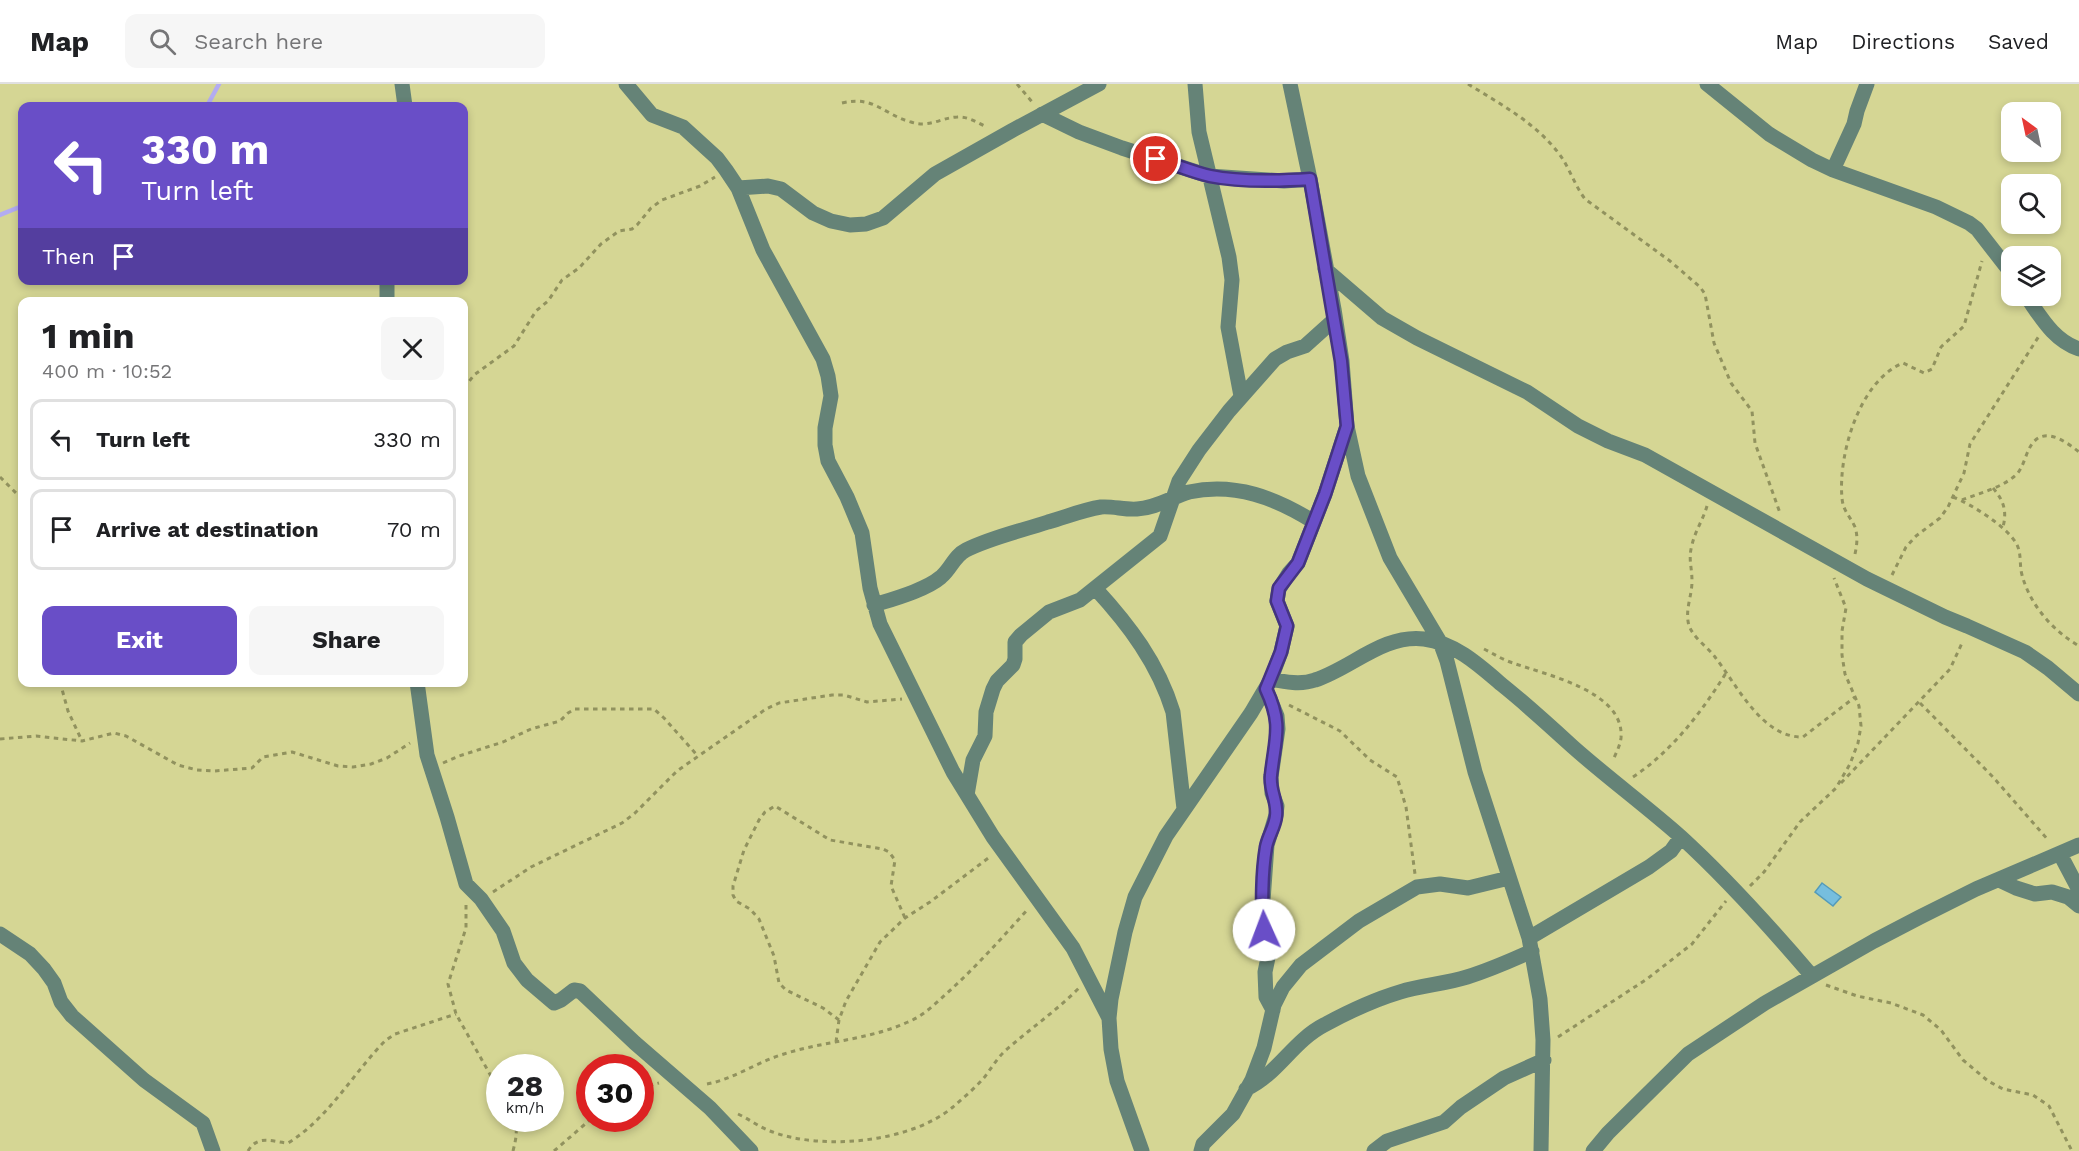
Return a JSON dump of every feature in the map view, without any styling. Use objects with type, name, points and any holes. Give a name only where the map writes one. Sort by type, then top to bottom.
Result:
[{"type":"street","points":[[402,84],[404,102]]},
{"type":"street","points":[[626,84],[652,115],[683,127],[705,146],[738,188],[763,250],[795,312],[817,347],[825,368],[831,396],[825,428],[828,461],[862,533],[874,605],[880,624],[940,748],[967,795],[1001,848],[1073,948],[1090,977],[1109,1018]]},
{"type":"street","points":[[738,188],[768,186],[781,189],[813,213],[831,221],[850,225],[866,224],[883,218],[935,174],[1099,84]]},
{"type":"street","points":[[1195,84],[1199,132],[1229,257],[1232,280],[1228,327],[1241,396]]},
{"type":"street","points":[[1290,84],[1335,319],[1347,426],[1358,476],[1390,558],[1446,646],[1475,772],[1530,945],[1540,999],[1544,1053],[1541,1151]]},
{"type":"street","points":[[1707,84],[1769,134],[1812,160],[1833,170],[1936,207],[1969,223],[1977,229],[2001,260]]},
{"type":"street","points":[[1833,170],[1854,124],[1867,84]]},
{"type":"street","points":[[1042,114],[1079,132],[1122,148],[1209,176],[1284,181],[1310,179]]},
{"type":"street","points":[[1325,269],[1382,318],[1418,339],[1527,392],[1578,426],[1608,441],[1645,455],[1885,588],[2025,652],[2079,694]]},
{"type":"street","points":[[2033,306],[2046,325],[2062,341],[2079,349]]},
{"type":"street","points":[[967,795],[973,760],[985,736],[985,720],[993,689],[1016,659],[1015,642],[1049,612],[1072,604],[1160,536],[1179,481],[1199,450],[1241,396],[1275,359],[1305,346],[1335,319]]},
{"type":"street","points":[[1142,1151],[1117,1081],[1111,1049],[1109,1018],[1117,967],[1135,897],[1162,844],[1184,809],[1269,688],[1287,626],[1277,601],[1279,588],[1298,563],[1347,426]]},
{"type":"street","points":[[874,605],[897,598],[941,577],[963,552],[984,542],[1085,510],[1104,507],[1137,509],[1205,489],[1243,491],[1266,496],[1294,509],[1314,522]]},
{"type":"street","points":[[1095,588],[1122,617],[1144,648],[1169,701],[1173,712],[1184,809]]},
{"type":"street","points":[[1269,688],[1314,681],[1388,644],[1410,638],[1446,646],[1478,664],[1681,837],[1737,893],[1812,976]]},
{"type":"street","points":[[418,687],[431,769],[466,884],[481,899],[503,931],[514,963],[527,980],[545,998],[554,1003],[574,990],[580,991],[710,1108],[751,1151]]},
{"type":"street","points":[[1269,688],[1277,716],[1278,729],[1271,777],[1276,806],[1275,823],[1267,845],[1262,915],[1270,948],[1265,972],[1266,997],[1273,1010]]},
{"type":"street","points":[[1246,1089],[1266,1078],[1290,1051],[1322,1026],[1360,1007],[1403,990],[1467,977],[1530,945],[1649,867],[1671,851],[1681,837]]},
{"type":"street","points":[[1593,1151],[1608,1133],[1688,1054],[1736,1022],[1901,926],[2079,845]]},
{"type":"street","points":[[2060,854],[2079,890]]},
{"type":"street","points":[[1201,1151],[1203,1144],[1233,1114],[1264,1048],[1273,1010],[1283,987],[1301,965],[1359,921],[1417,887],[1440,884],[1468,888],[1509,878]]},
{"type":"street","points":[[1999,880],[2035,894],[2052,892],[2068,897],[2079,906]]},
{"type":"street","points":[[0,934],[30,954],[44,969],[54,983],[61,1002],[72,1016],[144,1080],[203,1123],[213,1151]]},
{"type":"street","points":[[1374,1151],[1387,1141],[1444,1122],[1461,1107],[1544,1053]]},
{"type":"path","points":[[1017,84],[1042,114]]},
{"type":"path","points":[[1468,84],[1520,116],[1538,130],[1562,158],[1578,190],[1586,200],[1677,266],[1700,286],[1704,294],[1717,351],[1731,383],[1752,411],[1755,443],[1779,512],[1784,534]]},
{"type":"path","points":[[842,103],[850,101],[876,104],[891,115],[912,123],[931,125],[957,117],[968,118],[985,126],[1013,130]]},
{"type":"path","points":[[468,383],[474,375],[514,346],[536,311],[548,302],[562,280],[579,268],[601,244],[619,231],[632,229],[662,200],[700,186],[726,170]]},
{"type":"path","points":[[1855,572],[1857,535],[1855,526],[1843,509],[1842,496],[1848,440],[1866,398],[1883,376],[1903,363],[1924,373],[1932,369],[1941,347],[1964,326],[1987,242]]},
{"type":"path","points":[[1885,588],[1906,547],[1916,536],[1940,518],[1964,473],[1970,444],[1982,422],[2046,325]]},
{"type":"path","points":[[1962,500],[2005,483],[2019,472],[2030,446],[2037,438],[2047,434],[2066,441],[2079,452]]},
{"type":"path","points":[[0,477],[18,495]]},
{"type":"path","points":[[1993,488],[2004,503],[2006,511],[2003,527]]},
{"type":"path","points":[[1710,493],[1688,558],[1692,582],[1687,607],[1689,629],[1702,640],[1751,706],[1767,722],[1792,737],[1803,737],[1855,697]]},
{"type":"path","points":[[1952,496],[2003,527],[2020,553],[2021,574],[2038,609],[2050,624],[2079,646]]},
{"type":"path","points":[[1829,558],[1834,579],[1846,608],[1842,631],[1842,655],[1845,674],[1859,706],[1862,726],[1850,764],[1836,788]]},
{"type":"path","points":[[1544,1053],[1692,944],[1737,893],[1764,872],[1800,822],[1920,703],[1950,669],[1962,648],[1968,626]]},
{"type":"path","points":[[1446,646],[1475,646],[1485,649],[1514,664],[1558,677],[1584,689],[1604,702],[1615,713],[1621,728],[1621,740],[1606,775]]},
{"type":"path","points":[[1619,786],[1666,751],[1699,712],[1726,672]]},
{"type":"path","points":[[61,687],[68,711],[82,741]]},
{"type":"path","points":[[1269,688],[1340,731],[1370,760],[1397,777],[1406,807],[1417,887]]},
{"type":"path","points":[[481,899],[531,867],[622,823],[677,771],[766,709],[779,703],[832,695],[844,695],[867,702],[915,697]]},
{"type":"path","points":[[1920,703],[1993,777],[2060,854]]},
{"type":"path","points":[[431,769],[531,729],[560,721],[575,709],[654,709],[698,755]]},
{"type":"path","points":[[0,739],[36,736],[82,741],[114,733],[126,736],[178,765],[197,770],[214,771],[252,768],[263,757],[292,752],[338,766],[353,767],[371,764],[387,758],[424,733]]},
{"type":"path","points":[[838,1020],[823,1008],[786,990],[779,983],[774,956],[759,919],[750,909],[736,902],[733,895],[733,886],[744,850],[759,820],[765,812],[775,806],[830,840],[889,852],[895,860],[891,886],[905,918]]},
{"type":"path","points":[[836,1042],[838,1020],[846,1001],[880,942],[905,918],[1001,848]]},
{"type":"path","points":[[466,884],[466,928],[448,984],[456,1014],[486,1067]]},
{"type":"path","points":[[677,1079],[708,1084],[783,1054],[884,1031],[909,1022],[926,1012],[981,961],[1038,898]]},
{"type":"path","points":[[1812,976],[1824,984],[1857,996],[1891,1003],[1923,1015],[1941,1030],[1962,1060],[1988,1081],[2003,1089],[2033,1095],[2049,1106],[2072,1151]]},
{"type":"path","points":[[710,1108],[730,1110],[768,1131],[810,1141],[830,1142],[879,1138],[901,1132],[952,1108],[982,1080],[1006,1051],[1068,1000],[1090,977]]},
{"type":"path","points":[[248,1151],[254,1143],[261,1140],[288,1143],[296,1139],[323,1113],[386,1040],[456,1014]]},
{"type":"path","points":[[513,1151],[515,1132]]},
{"type":"path","points":[[554,1151],[576,1132]]},
{"type":"building","points":[[1822,883],[1841,897],[1833,906],[1815,892]]},
{"type":"waterway","points":[[209,102],[219,84]]},
{"type":"waterway","points":[[0,215],[18,208]]},
{"type":"route","points":[[1156,159],[1209,176],[1223,178],[1284,181],[1310,179],[1334,309],[1347,426],[1325,494],[1298,563],[1279,588],[1277,601],[1287,626],[1281,652],[1266,689],[1277,716],[1278,729],[1271,777],[1276,815],[1264,862],[1262,915],[1264,930]]}]
